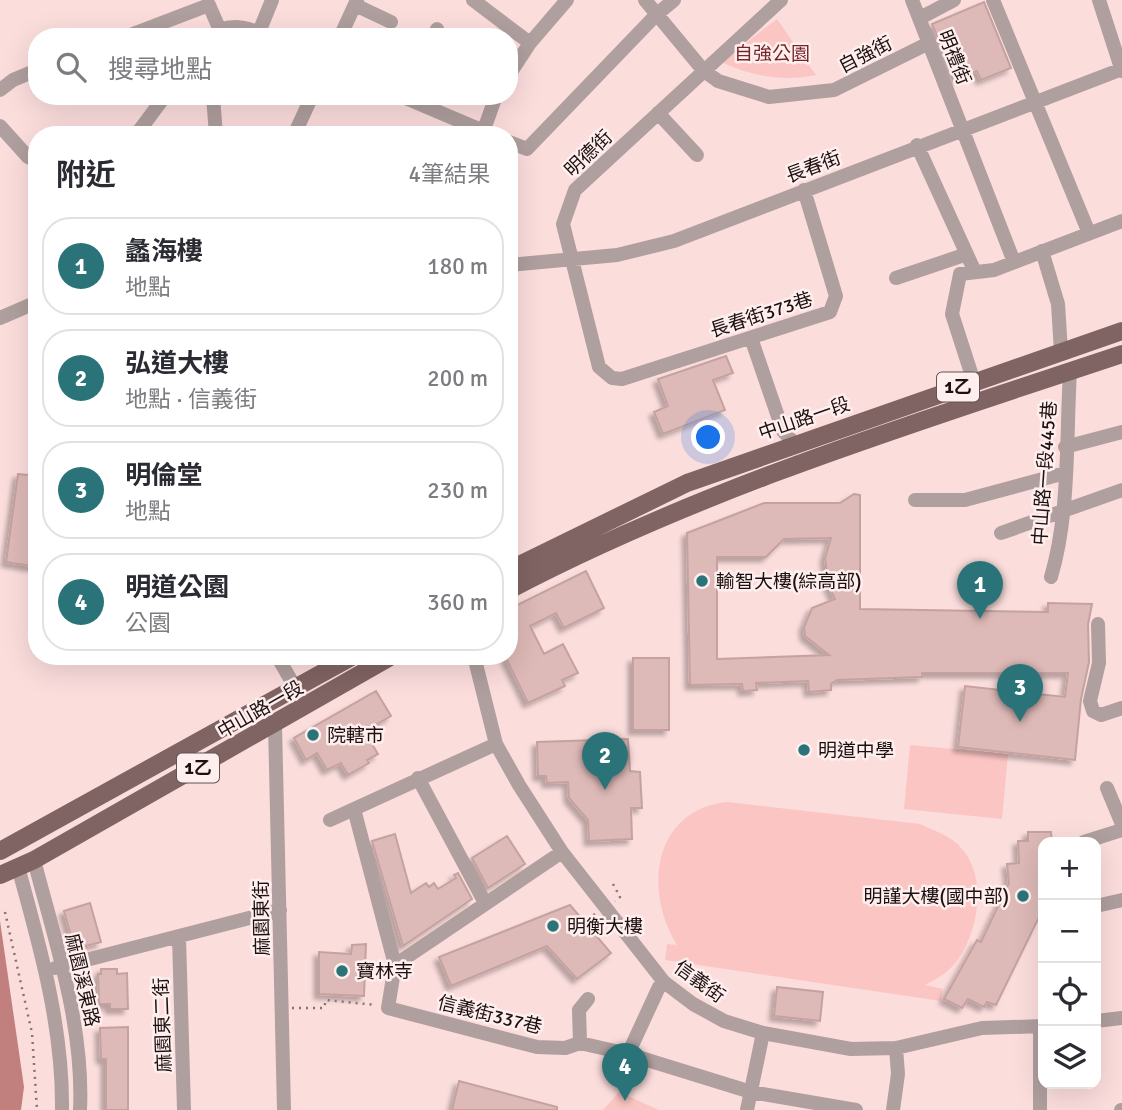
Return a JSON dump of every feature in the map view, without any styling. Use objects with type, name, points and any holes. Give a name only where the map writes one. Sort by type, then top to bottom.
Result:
[{"type":"main road","name":"中山路一段","points":[[518,566],[687,483],[794,443],[1122,331]]},
{"type":"main road","name":"1乙","points":[[518,586],[612,539],[692,504],[1122,354]]},
{"type":"main road","name":"中山路一段","points":[[1,847],[337,665]]},
{"type":"main road","name":"中山路一段","points":[[0,875],[26,864],[377,665]]},
{"type":"street","points":[[265,28],[272,0]]},
{"type":"street","points":[[474,0],[510,28]]},
{"type":"street","points":[[518,61],[567,0]]},
{"type":"street","name":"自強街","points":[[645,0],[703,70],[719,81],[769,97],[834,90],[929,43]]},
{"type":"street","points":[[518,146],[527,149],[657,14],[674,0]]},
{"type":"street","name":"明德街","points":[[622,379],[612,378],[599,367],[570,262],[563,224],[575,190],[781,0]]},
{"type":"street","name":"明禮街","points":[[912,0],[1014,262]]},
{"type":"street","points":[[920,18],[954,0]]},
{"type":"street","points":[[993,0],[1089,233]]},
{"type":"street","points":[[1100,0],[1122,69]]},
{"type":"street","points":[[344,28],[356,3],[391,22]]},
{"type":"street","points":[[149,28],[209,5],[214,28]]},
{"type":"street","points":[[518,34],[530,43]]},
{"type":"street","name":"長春街","points":[[518,265],[570,262],[617,255],[674,241],[963,127],[1122,69]]},
{"type":"street","points":[[0,90],[13,80],[28,74]]},
{"type":"street","points":[[143,126],[158,105]]},
{"type":"street","points":[[214,105],[215,126]]},
{"type":"street","points":[[298,126],[308,105]]},
{"type":"street","points":[[423,105],[470,126]]},
{"type":"street","points":[[488,126],[494,105]]},
{"type":"street","points":[[658,113],[697,155]]},
{"type":"street","points":[[0,126],[28,158]]},
{"type":"street","points":[[917,145],[964,255],[975,272]]},
{"type":"street","name":"長春街373巷","points":[[622,379],[830,312],[836,296],[804,190]]},
{"type":"street","points":[[974,382],[952,314],[960,274],[994,270],[1122,221]]},
{"type":"street","points":[[1042,251],[1058,304],[1061,352]]},
{"type":"street","points":[[896,278],[964,255]]},
{"type":"street","points":[[0,318],[28,306]]},
{"type":"street","points":[[751,338],[783,431],[794,443]]},
{"type":"street","name":"中山路一段445巷","points":[[1051,577],[1057,558],[1062,511],[1070,371]]},
{"type":"street","points":[[1065,447],[1122,432]]},
{"type":"street","points":[[915,500],[965,500],[1065,473]]},
{"type":"street","points":[[1001,533],[1122,490]]},
{"type":"street","points":[[1098,624],[1099,663],[1090,701],[1093,711],[1101,715],[1122,708]]},
{"type":"street","points":[[284,665],[296,688]]},
{"type":"street","name":"信義街","points":[[476,665],[496,744],[562,852],[664,982],[693,1004],[724,1021],[763,1033],[851,1049],[896,1048],[982,1028],[1038,1026]]},
{"type":"street","name":"麻園東街","points":[[275,725],[284,1110]]},
{"type":"street","points":[[330,820],[496,744]]},
{"type":"street","points":[[418,778],[485,903]]},
{"type":"street","points":[[1107,788],[1122,824]]},
{"type":"street","points":[[354,810],[395,965],[388,1008]]},
{"type":"street","points":[[1100,837],[1122,830]]},
{"type":"street","points":[[395,965],[562,852]]},
{"type":"street","name":"麻園溪東路","points":[[26,864],[62,967],[75,1028],[81,1085],[80,1110]]},
{"type":"street","name":"麻園溪東路","points":[[26,864],[59,1052],[61,1110]]},
{"type":"street","points":[[1101,905],[1122,900]]},
{"type":"street","points":[[46,970],[280,910]]},
{"type":"street","name":"麻園東二街","points":[[179,938],[184,1110]]},
{"type":"street","points":[[628,1054],[659,987],[664,982]]},
{"type":"street","points":[[580,1043],[579,1010],[588,999]]},
{"type":"street","name":"信義街337巷","points":[[388,1008],[537,1047],[565,1048],[580,1043],[628,1054],[751,1092],[856,1110]]},
{"type":"street","points":[[1101,1020],[1122,1018]]},
{"type":"street","points":[[747,1110],[763,1033]]},
{"type":"street","points":[[893,1110],[898,1074],[896,1048]]},
{"type":"street","points":[[1040,1089],[1040,1110]]},
{"type":"path","points":[[613,884],[620,897]]},
{"type":"path","points":[[5,912],[32,1033],[37,1110]]},
{"type":"path","points":[[590,918],[603,936]]},
{"type":"path","points":[[282,1008],[324,1008],[326,1000],[365,1002],[388,1008]]},
{"type":"green space","name":"自強公園","points":[[777,19],[816,75],[791,78],[767,76],[721,62]]},
{"type":"green space","points":[[910,745],[1008,754],[1002,819],[904,809]]},
{"type":"green space","points":[[727,802],[920,824],[958,844],[970,861],[975,875],[977,906],[964,950],[949,969],[925,985],[943,989],[941,1001],[665,960],[667,944],[677,945],[666,923],[660,901],[658,878],[662,856],[670,836],[683,820],[702,808]]},
{"type":"green space","points":[[619,1092],[659,1110],[603,1110]]},
{"type":"shaded area","points":[[0,921],[24,1087],[21,1110],[0,1110]]},
{"type":"building","points":[[984,2],[1011,68],[981,80],[977,71],[956,79],[932,24]]},
{"type":"building","points":[[726,356],[733,373],[713,380],[725,410],[663,434],[654,412],[668,406],[658,379]]},
{"type":"building","points":[[18,474],[28,475],[28,566],[6,562]]},
{"type":"building","points":[[854,494],[860,495],[860,609],[1048,612],[1048,603],[1092,604],[1088,624],[1089,662],[1081,699],[1075,760],[958,747],[965,686],[1065,697],[1068,673],[922,673],[922,677],[837,680],[831,684],[831,690],[809,692],[808,681],[756,683],[757,690],[743,691],[742,684],[690,685],[687,533],[764,503],[840,503]],"holes":[[[831,538],[825,558],[829,587],[835,599],[812,608],[804,627],[805,636],[829,655],[717,659],[717,557],[766,557],[784,539]]]},
{"type":"building","points":[[586,571],[604,608],[564,628],[556,613],[530,626],[544,654],[563,644],[578,673],[562,680],[565,686],[528,703],[509,665],[518,665],[518,605]]},
{"type":"building","points":[[633,658],[669,658],[669,730],[633,730]]},
{"type":"building","name":"院轄市","points":[[376,691],[391,716],[372,727],[375,732],[368,737],[378,754],[367,760],[369,763],[348,775],[341,763],[327,770],[317,753],[306,760],[294,738]]},
{"type":"building","points":[[628,739],[630,771],[640,772],[642,808],[631,808],[632,839],[589,841],[588,820],[569,798],[568,782],[547,783],[546,776],[538,776],[537,742]]},
{"type":"building","points":[[1028,832],[1051,832],[1052,837],[1038,837],[1038,919],[996,1005],[987,1002],[984,1007],[968,999],[962,1008],[944,999],[977,940],[981,942],[1009,883],[1007,864],[1019,863],[1018,841],[1028,841]]},
{"type":"building","points":[[395,834],[411,893],[426,883],[429,887],[434,883],[438,889],[456,878],[454,875],[458,873],[472,899],[403,946],[372,841]]},
{"type":"building","points":[[507,836],[525,864],[488,888],[472,858]]},
{"type":"building","points":[[90,903],[101,942],[82,947],[73,943],[64,911]]},
{"type":"building","name":"明衡大樓","points":[[570,905],[611,953],[577,979],[547,946],[451,986],[439,957]]},
{"type":"building","name":"寶林寺","points":[[366,944],[364,996],[319,994],[319,952],[351,954],[352,945]]},
{"type":"building","points":[[101,969],[117,969],[117,974],[127,973],[128,1009],[110,1009],[110,1004],[99,1004],[98,974],[101,974]]},
{"type":"building","points":[[777,987],[823,992],[820,1021],[774,1016]]},
{"type":"building","points":[[128,1027],[128,1110],[106,1110],[106,1059],[101,1059],[100,1028]]},
{"type":"building","points":[[459,1081],[557,1107],[557,1110],[452,1110]]},
{"type":"place","name":"輸智大樓(綜高部)","points":[[702,581]]},
{"type":"place","name":"蠡海樓","points":[[980,619]]},
{"type":"place","name":"明倫堂","points":[[1020,722]]},
{"type":"place","name":"院轄市","points":[[313,735]]},
{"type":"place","name":"明道中學","points":[[804,750]]},
{"type":"place","name":"弘道大樓","points":[[605,790]]},
{"type":"place","name":"明謹大樓(國中部)","points":[[1023,896]]},
{"type":"place","name":"明衡大樓","points":[[553,926]]},
{"type":"place","name":"寶林寺","points":[[342,971]]},
{"type":"place","name":"明道公園","points":[[625,1101]]}]
